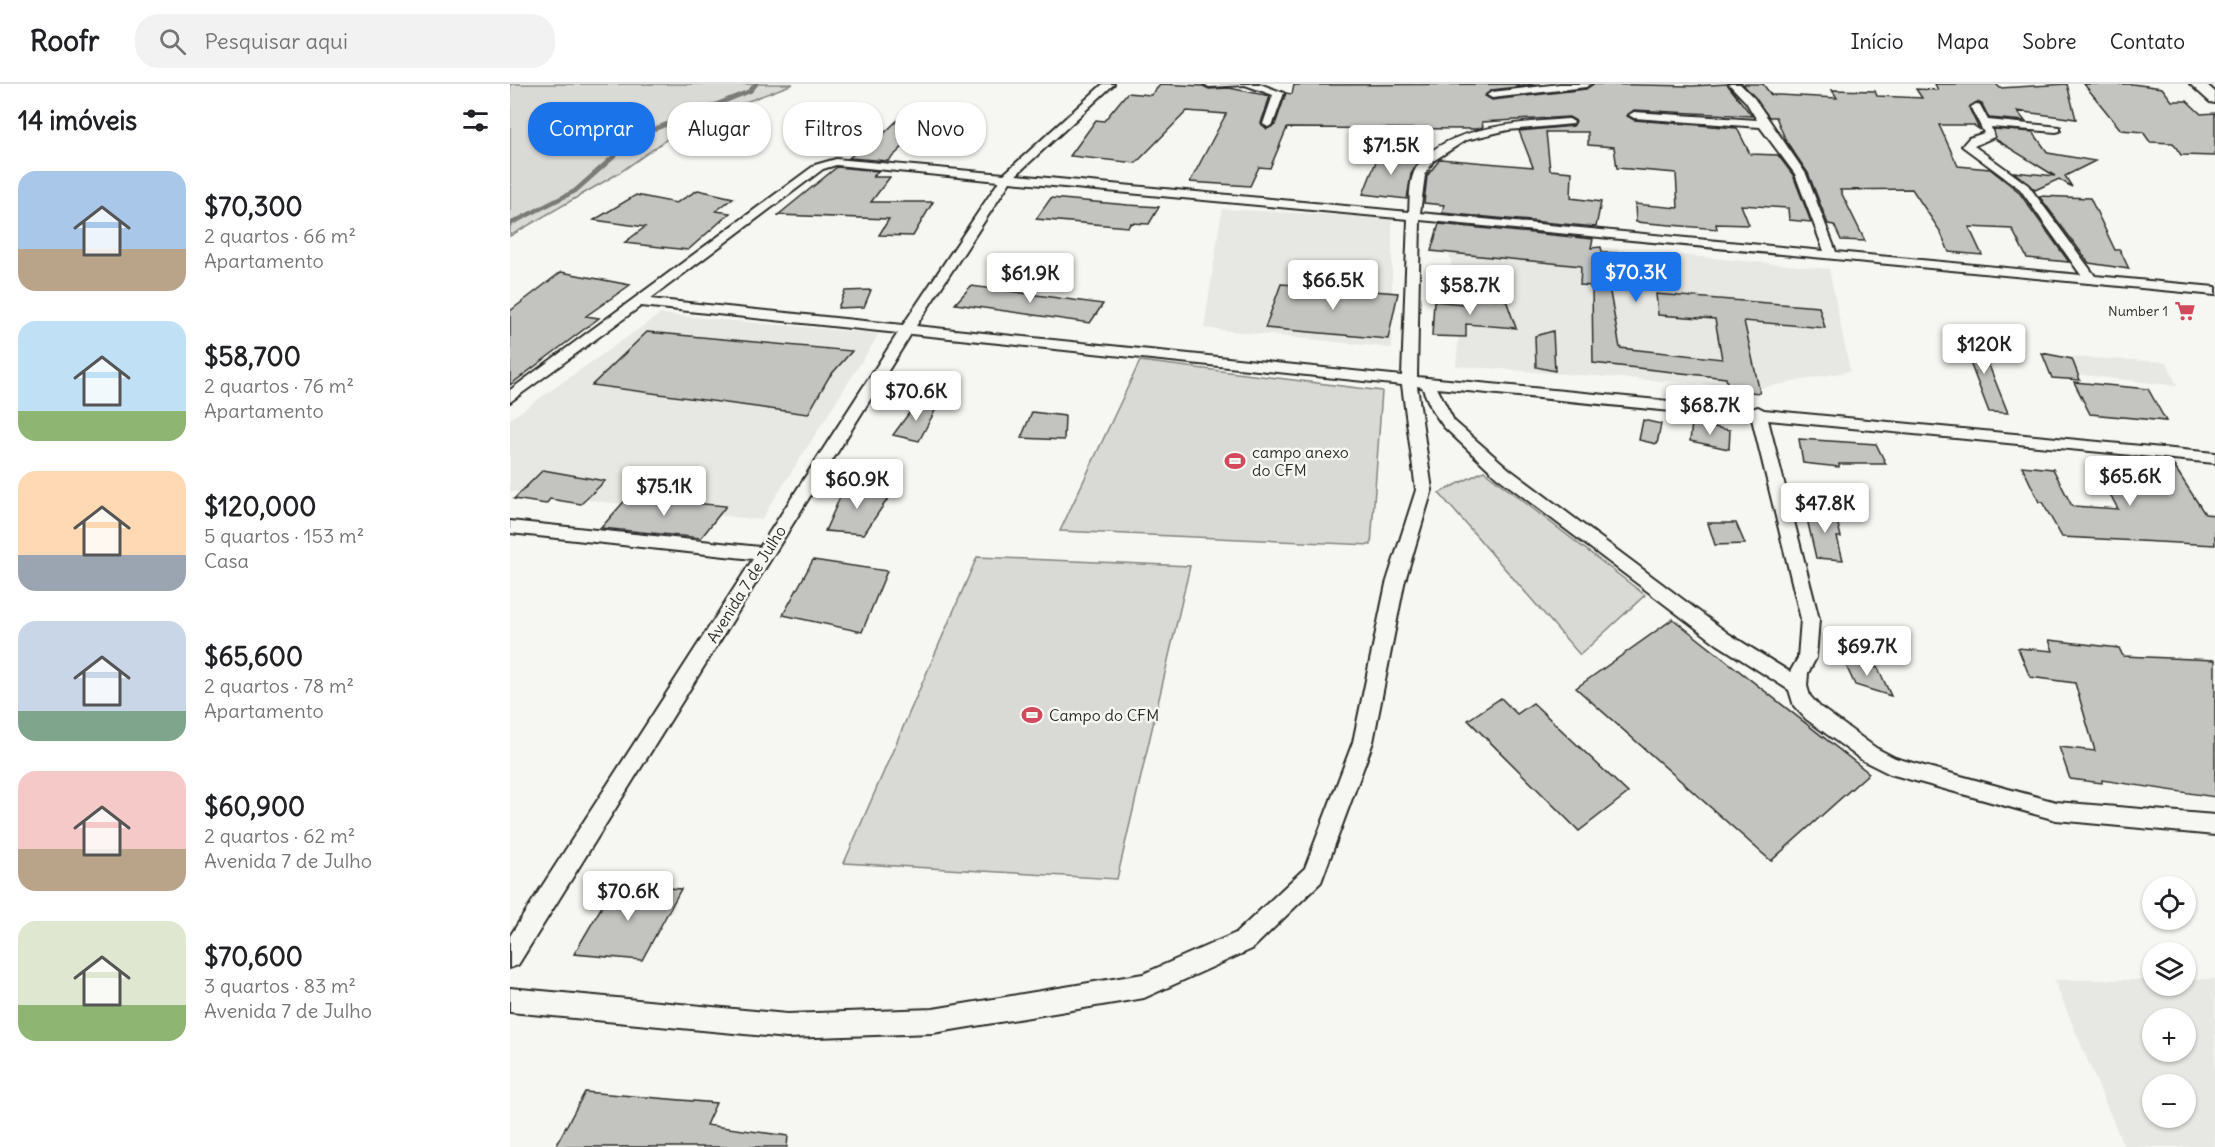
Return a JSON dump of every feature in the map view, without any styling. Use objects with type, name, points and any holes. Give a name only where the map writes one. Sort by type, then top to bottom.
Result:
[{"type":"street","name":"Avenida 7 de Julho","points":[[510,957],[906,331],[1006,179],[1109,84]]},
{"type":"street","points":[[1209,84],[1241,84]]},
{"type":"street","points":[[1249,84],[1280,95],[1268,124]]},
{"type":"street","points":[[1492,95],[1586,84]]},
{"type":"street","points":[[1734,84],[1750,100],[1793,164],[1809,193],[1831,254]]},
{"type":"street","points":[[2197,84],[2215,99]]},
{"type":"street","points":[[2211,84],[2215,87]]},
{"type":"street","points":[[1976,107],[1991,133],[1973,140],[1967,146],[2024,187],[2091,280]]},
{"type":"street","points":[[1634,115],[1764,124]]},
{"type":"street","points":[[510,1000],[787,1026],[933,1021],[1144,986],[1244,940],[1313,876],[1363,742],[1395,584],[1424,490],[1412,427],[1409,381],[1414,217],[1419,175],[1429,159],[1462,138],[1508,127],[1569,122]]},
{"type":"street","points":[[1984,123],[2056,129]]},
{"type":"street","points":[[510,397],[829,163],[2215,291]]},
{"type":"street","points":[[638,302],[1428,383],[1758,412],[2215,458]]},
{"type":"street","points":[[1428,383],[1439,410],[1449,424],[1503,473],[1723,639],[1797,686]]},
{"type":"street","points":[[1758,412],[1810,619],[1807,658],[1799,673],[1797,686],[1801,700],[1813,713],[1869,754],[1890,765],[1998,793],[2056,811],[2215,825]]},
{"type":"street","points":[[510,527],[765,554]]},
{"type":"shaded area","points":[[510,84],[793,84],[746,102],[667,102],[667,139],[655,148],[655,102],[528,102],[528,156],[643,156],[619,173],[510,236]]},
{"type":"shaded area","points":[[1222,209],[1392,218],[1392,348],[1204,328]]},
{"type":"shaded area","points":[[1445,233],[1829,269],[1850,371],[1760,388],[1456,366],[1461,310]]},
{"type":"shaded area","points":[[660,314],[879,334],[761,520],[510,491],[510,419]]},
{"type":"shaded area","points":[[2070,357],[2167,362],[2177,386],[2076,374]]},
{"type":"shaded area","name":"campo anexo do CFM","points":[[1140,361],[1382,391],[1371,545],[1060,531]]},
{"type":"shaded area","points":[[1484,471],[1645,595],[1580,655],[1439,493]]},
{"type":"shaded area","name":"Campo do CFM","points":[[977,557],[1190,566],[1117,879],[844,863]]},
{"type":"shaded area","points":[[2196,979],[2215,979],[2215,1147],[2124,1147],[2054,980],[2142,980],[2142,996],[2196,996]]},
{"type":"building","points":[[1161,84],[1203,86],[1209,89],[1229,88],[1270,96],[1261,123],[1267,129],[1275,125],[1286,93],[1292,94],[1294,85],[1541,84],[1492,90],[1485,96],[1492,100],[1586,89],[1593,84],[1692,86],[1727,84],[1752,116],[1634,110],[1627,116],[1634,120],[1737,128],[1750,154],[1778,155],[1793,175],[1811,222],[1789,220],[1788,208],[1741,205],[1749,225],[1716,224],[1717,229],[1636,222],[1635,204],[1678,208],[1676,173],[1617,168],[1614,147],[1588,145],[1588,132],[1546,132],[1550,170],[1572,172],[1571,198],[1601,202],[1596,227],[1442,213],[1444,205],[1424,203],[1427,176],[1440,159],[1533,167],[1519,131],[1573,126],[1576,121],[1569,117],[1482,122],[1483,127],[1476,129],[1287,128],[1270,168],[1259,167],[1250,186],[1190,182],[1226,114],[1187,111],[1136,163],[1070,156],[1096,120],[1104,121],[1127,93],[1151,95]]},
{"type":"building","points":[[1743,84],[1763,84],[1771,95],[1837,98],[1832,90],[1875,91],[1877,96],[1922,98],[1916,89],[1938,90],[1935,84],[1996,84],[2000,88],[2067,84],[2076,119],[2017,111],[2025,121],[1989,118],[1982,104],[1977,102],[1969,108],[1979,129],[1973,125],[1939,125],[1958,166],[1990,169],[2018,191],[2069,262],[2027,258],[2012,229],[1969,227],[1982,255],[1949,252],[1940,231],[1912,189],[1840,190],[1865,241],[1841,240],[1834,225],[1828,224],[1808,173],[1786,141],[1776,117],[1769,117]]},
{"type":"building","points":[[2084,84],[2132,84],[2162,88],[2172,101],[2187,101],[2201,114],[2215,113],[2215,156],[2181,155],[2173,143],[2150,142],[2143,132],[2121,130]]},
{"type":"building","points":[[895,123],[895,154],[888,161],[849,158],[852,156],[883,156],[883,134]]},
{"type":"building","points":[[1994,129],[2033,132],[2048,153],[2095,161],[2065,176],[2072,187],[2059,179],[2035,190],[2014,172],[2055,176],[1995,139]]},
{"type":"building","points":[[1379,154],[1421,158],[1411,174],[1407,199],[1363,194]]},
{"type":"building","points":[[837,167],[878,171],[873,177],[890,177],[871,202],[933,202],[913,236],[879,235],[889,219],[778,215]]},
{"type":"building","points":[[698,190],[733,198],[716,211],[730,213],[688,250],[624,243],[645,227],[594,220],[636,195],[676,203]]},
{"type":"building","points":[[2039,196],[2090,198],[2115,250],[2120,250],[2129,269],[2089,263]]},
{"type":"building","points":[[1051,198],[1159,207],[1149,224],[1131,223],[1128,227],[1036,219]]},
{"type":"building","points":[[1439,224],[1593,239],[1591,248],[1601,247],[1602,252],[1628,254],[1628,289],[1609,287],[1620,348],[1722,359],[1715,319],[1658,315],[1656,294],[1819,307],[1825,328],[1744,321],[1760,393],[1728,390],[1726,378],[1593,363],[1592,286],[1580,285],[1581,266],[1431,251]]},
{"type":"building","points":[[561,272],[630,285],[586,316],[599,318],[510,385],[510,311]]},
{"type":"building","points":[[1281,284],[1398,293],[1388,339],[1265,328]]},
{"type":"building","points":[[971,286],[1103,304],[1090,323],[955,304]]},
{"type":"building","points":[[871,290],[864,307],[838,308],[845,291]]},
{"type":"building","points":[[1472,296],[1506,300],[1516,328],[1466,324],[1466,337],[1432,336],[1434,301],[1472,305]]},
{"type":"building","points":[[1553,331],[1555,371],[1536,367],[1535,336]]},
{"type":"building","points":[[647,332],[852,351],[829,377],[808,414],[592,385]]},
{"type":"building","points":[[1976,333],[2008,413],[1989,412],[1961,339]]},
{"type":"building","points":[[2042,353],[2072,359],[2080,380],[2052,378]]},
{"type":"building","points":[[2074,382],[2148,389],[2166,421],[2090,414]]},
{"type":"building","points":[[917,402],[937,407],[919,441],[893,435]]},
{"type":"building","points":[[1032,412],[1065,416],[1064,440],[1021,438]]},
{"type":"building","points":[[1643,420],[1661,424],[1657,444],[1639,440]]},
{"type":"building","points":[[1692,423],[1730,430],[1729,449],[1690,441]]},
{"type":"building","points":[[1799,439],[1876,444],[1886,464],[1839,464],[1839,467],[1803,463]]},
{"type":"building","points":[[2103,459],[2174,466],[2205,514],[2215,515],[2215,545],[2062,537],[2042,502],[2039,502],[2022,466],[2053,469],[2072,506],[2118,509],[2101,478],[2124,481]]},
{"type":"building","points":[[543,470],[605,481],[581,504],[550,499],[546,504],[514,499]]},
{"type":"building","points":[[845,486],[893,491],[864,534],[825,531]]},
{"type":"building","points":[[628,497],[726,506],[701,538],[601,528]]},
{"type":"building","points":[[1805,510],[1835,512],[1841,537],[1837,537],[1843,560],[1816,558]]},
{"type":"building","points":[[1708,523],[1736,523],[1745,544],[1715,545]]},
{"type":"building","points":[[813,560],[887,571],[862,632],[783,615]]},
{"type":"building","points":[[1673,619],[1869,773],[1771,861],[1576,688]]},
{"type":"building","points":[[2049,640],[2119,648],[2123,656],[2215,660],[2215,797],[2102,780],[2102,783],[2070,779],[2059,747],[2095,751],[2075,683],[2030,677],[2018,648],[2053,651]]},
{"type":"building","points":[[1843,659],[1878,668],[1891,696],[1855,685]]},
{"type":"building","points":[[1501,698],[1517,714],[1533,703],[1628,793],[1579,831],[1468,720]]},
{"type":"building","points":[[615,884],[681,889],[642,960],[574,954]]},
{"type":"building","points":[[585,1092],[716,1103],[706,1125],[788,1136],[787,1147],[555,1147]]},
{"type":"waterway","points":[[510,224],[575,191],[637,136],[750,91],[756,84]]},
{"type":"place","name":"Number 1","points":[[2185,311]]},
{"type":"place","name":"campo anexo do CFM","points":[[1235,461]]},
{"type":"place","name":"Campo do CFM","points":[[1032,715]]}]
